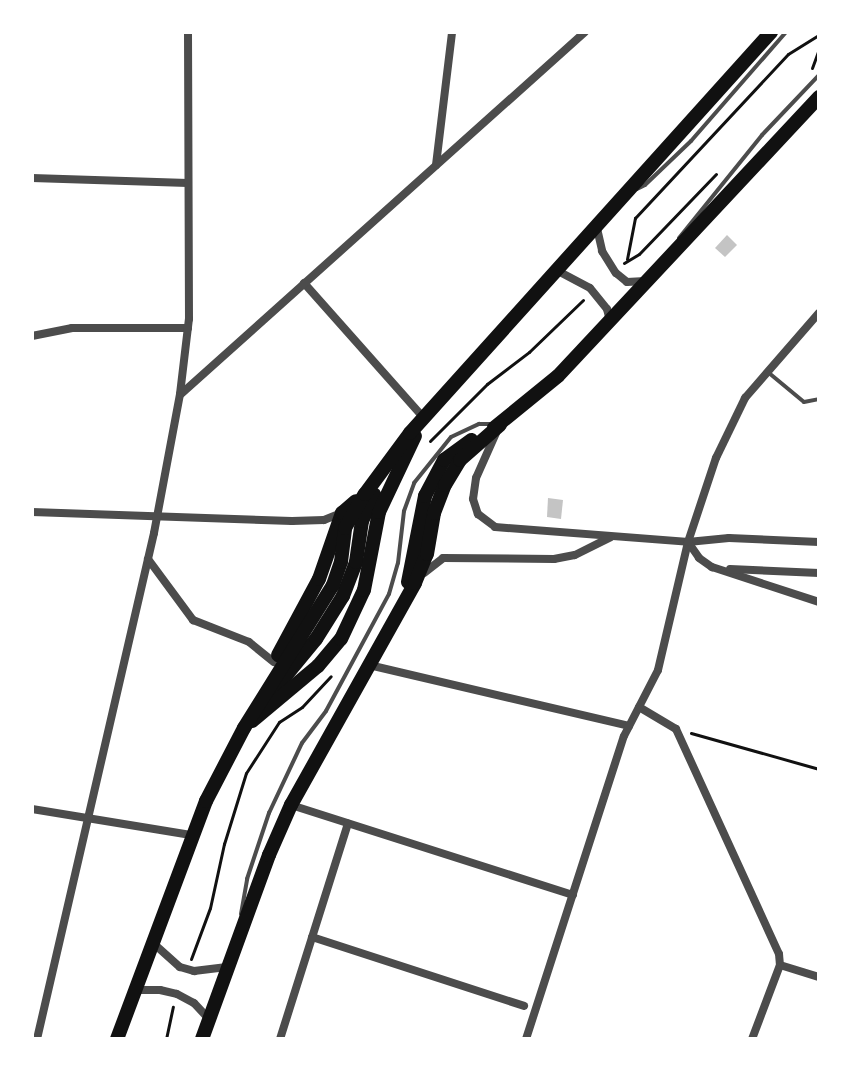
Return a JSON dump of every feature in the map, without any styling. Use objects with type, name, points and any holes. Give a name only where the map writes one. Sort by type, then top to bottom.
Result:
[{"type":"main road","points":[[244,728],[333,585],[341,562],[345,528],[401,444],[621,195],[771,32]]},
{"type":"main road","points":[[202,1039],[240,928],[291,805],[415,583],[425,560],[434,513],[445,485],[468,452],[545,390],[819,97]]},
{"type":"main road","points":[[244,728],[318,666],[341,639],[364,590],[379,512],[424,418]]},
{"type":"main road","points":[[395,616],[413,563],[421,505],[437,472],[454,451],[500,425]]},
{"type":"main road","points":[[244,728],[307,652],[343,596],[356,562],[362,521],[401,444]]},
{"type":"main road","points":[[117,1039],[191,835],[274,662],[319,579],[342,513],[365,494]]},
{"type":"street","points":[[37,1039],[86,816],[148,559],[180,394],[188,328],[188,32]]},
{"type":"street","points":[[436,165],[452,32]]},
{"type":"street","points":[[180,394],[585,32]]},
{"type":"street","points":[[32,178],[188,183]]},
{"type":"street","points":[[596,223],[602,251],[616,273],[627,282],[646,281]]},
{"type":"street","points":[[555,270],[590,288],[607,309],[610,322]]},
{"type":"street","points":[[304,283],[424,418]]},
{"type":"street","points":[[526,1039],[629,726],[652,686],[663,656],[688,542],[731,421],[767,371],[819,313]]},
{"type":"street","points":[[32,336],[72,328],[188,328]]},
{"type":"street","points":[[500,425],[474,490],[474,506],[483,520],[507,530],[688,542],[729,538],[819,542]]},
{"type":"street","points":[[32,512],[307,521],[324,520],[342,513]]},
{"type":"street","points":[[415,583],[443,558],[561,558],[613,536]]},
{"type":"street","points":[[688,542],[699,558],[717,569],[819,602]]},
{"type":"street","points":[[148,559],[193,620],[249,642],[274,662]]},
{"type":"street","points":[[717,569],[819,573]]},
{"type":"street","points":[[368,664],[629,726]]},
{"type":"street","points":[[639,707],[676,729],[779,954],[780,965],[752,1039]]},
{"type":"street","points":[[291,805],[573,895]]},
{"type":"street","points":[[32,809],[191,835]]},
{"type":"street","points":[[280,1039],[348,823]]},
{"type":"street","points":[[312,937],[524,1006]]},
{"type":"street","points":[[153,942],[167,959],[180,967],[194,971],[227,967]]},
{"type":"street","points":[[780,965],[819,977]]},
{"type":"street","points":[[134,990],[160,990],[177,994],[194,1003],[209,1019]]},
{"type":"lane","points":[[621,195],[645,185],[691,141],[786,32]]},
{"type":"lane","points":[[665,261],[688,224],[794,98],[819,75]]},
{"type":"lane","points":[[767,371],[804,402],[819,399]]},
{"type":"lane","points":[[240,928],[247,879],[265,822],[302,743],[326,711],[389,594],[398,563],[404,511],[419,474],[451,437],[479,424],[500,425]]},
{"type":"path","points":[[627,259],[635,218],[788,54],[819,35]]},
{"type":"path","points":[[676,729],[819,769]]},
{"type":"path","points":[[166,1039],[173,1007]]},
{"type":"building","points":[[727,235],[737,245],[725,257],[715,248]]},
{"type":"building","points":[[548,498],[563,500],[561,519],[547,517]]}]
